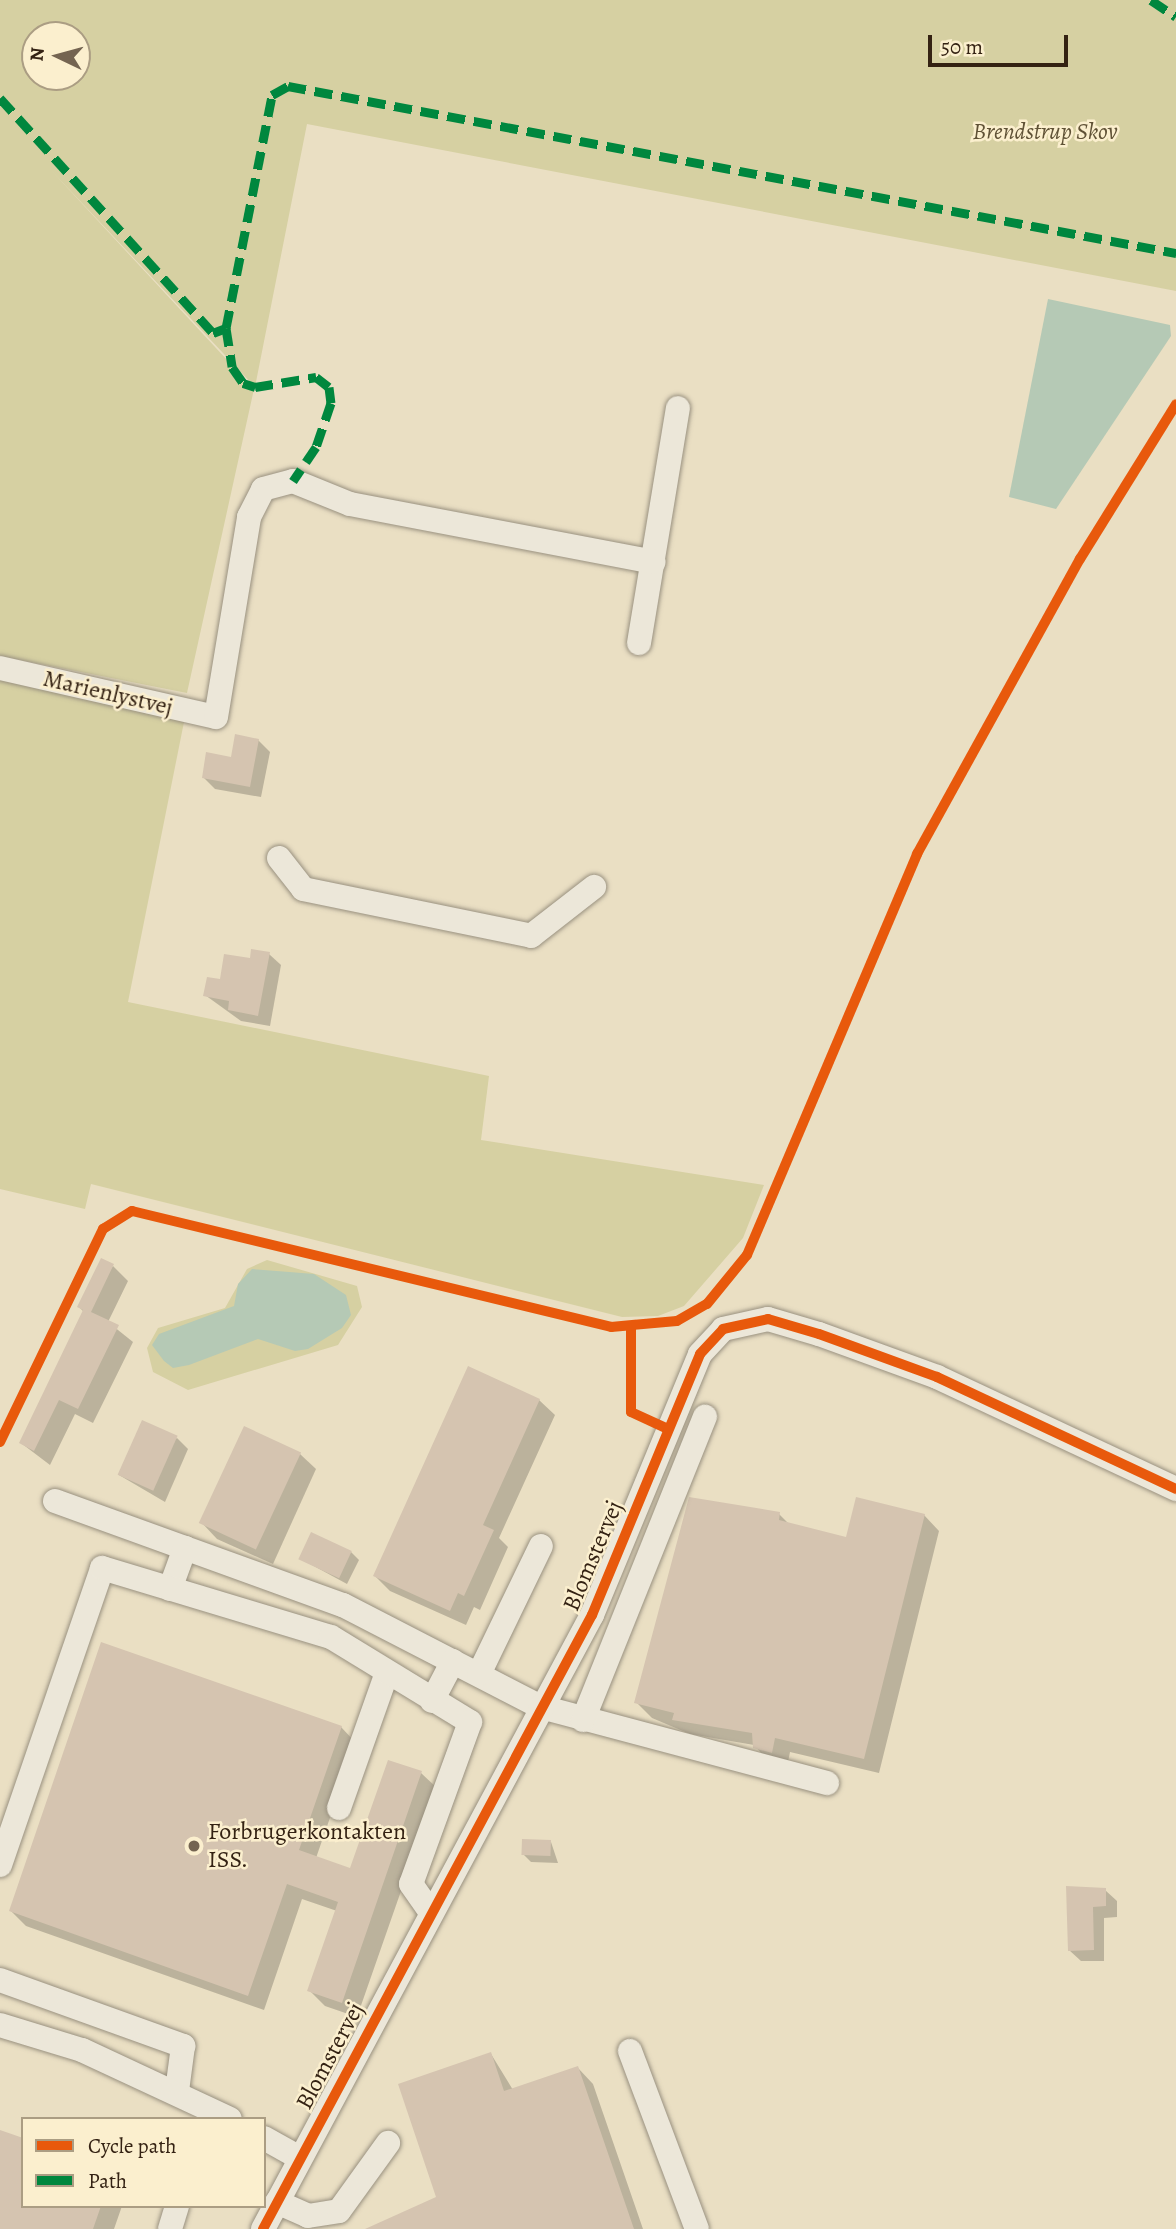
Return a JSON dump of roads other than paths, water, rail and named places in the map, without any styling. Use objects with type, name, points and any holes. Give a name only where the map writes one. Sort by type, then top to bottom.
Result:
[{"type":"street","points":[[639,643],[678,408]]},
{"type":"street","name":"Marienlystvej","points":[[0,668],[216,717],[249,517],[263,489],[293,481],[350,504],[653,562]]},
{"type":"street","points":[[279,858],[303,890],[531,936],[594,887]]},
{"type":"street","name":"Blomstervej","points":[[263,2229],[430,1911],[592,1615],[700,1354],[739,1321],[768,1319],[937,1377],[1176,1489]]},
{"type":"street","points":[[583,1720],[705,1417]]},
{"type":"street","points":[[55,1501],[342,1605],[541,1707],[827,1783]]},
{"type":"street","points":[[479,1674],[541,1546]]},
{"type":"street","points":[[170,1588],[185,1548]]},
{"type":"street","points":[[0,1865],[102,1568],[331,1637],[386,1675],[470,1722],[411,1884],[430,1911]]},
{"type":"street","points":[[231,1607],[245,1568]]},
{"type":"street","points":[[331,1637],[342,1605]]},
{"type":"street","points":[[432,1701],[453,1661]]},
{"type":"street","points":[[339,1808],[386,1675]]},
{"type":"street","points":[[0,1980],[183,2046],[177,2091]]},
{"type":"street","points":[[0,2025],[82,2050],[177,2091],[221,2117]]},
{"type":"street","points":[[630,2051],[697,2229]]},
{"type":"street","points":[[266,2139],[300,2158]]},
{"type":"street","points":[[277,2202],[300,2222],[342,2220],[388,2143]]},
{"type":"street","points":[[170,2229],[176,2208]]},
{"type":"place","name":"Forbrugerkontakten ISS.","points":[[194,1846]]},
{"type":"park label","name":"Brendstrup Skov","points":[[1045,132]]}]
